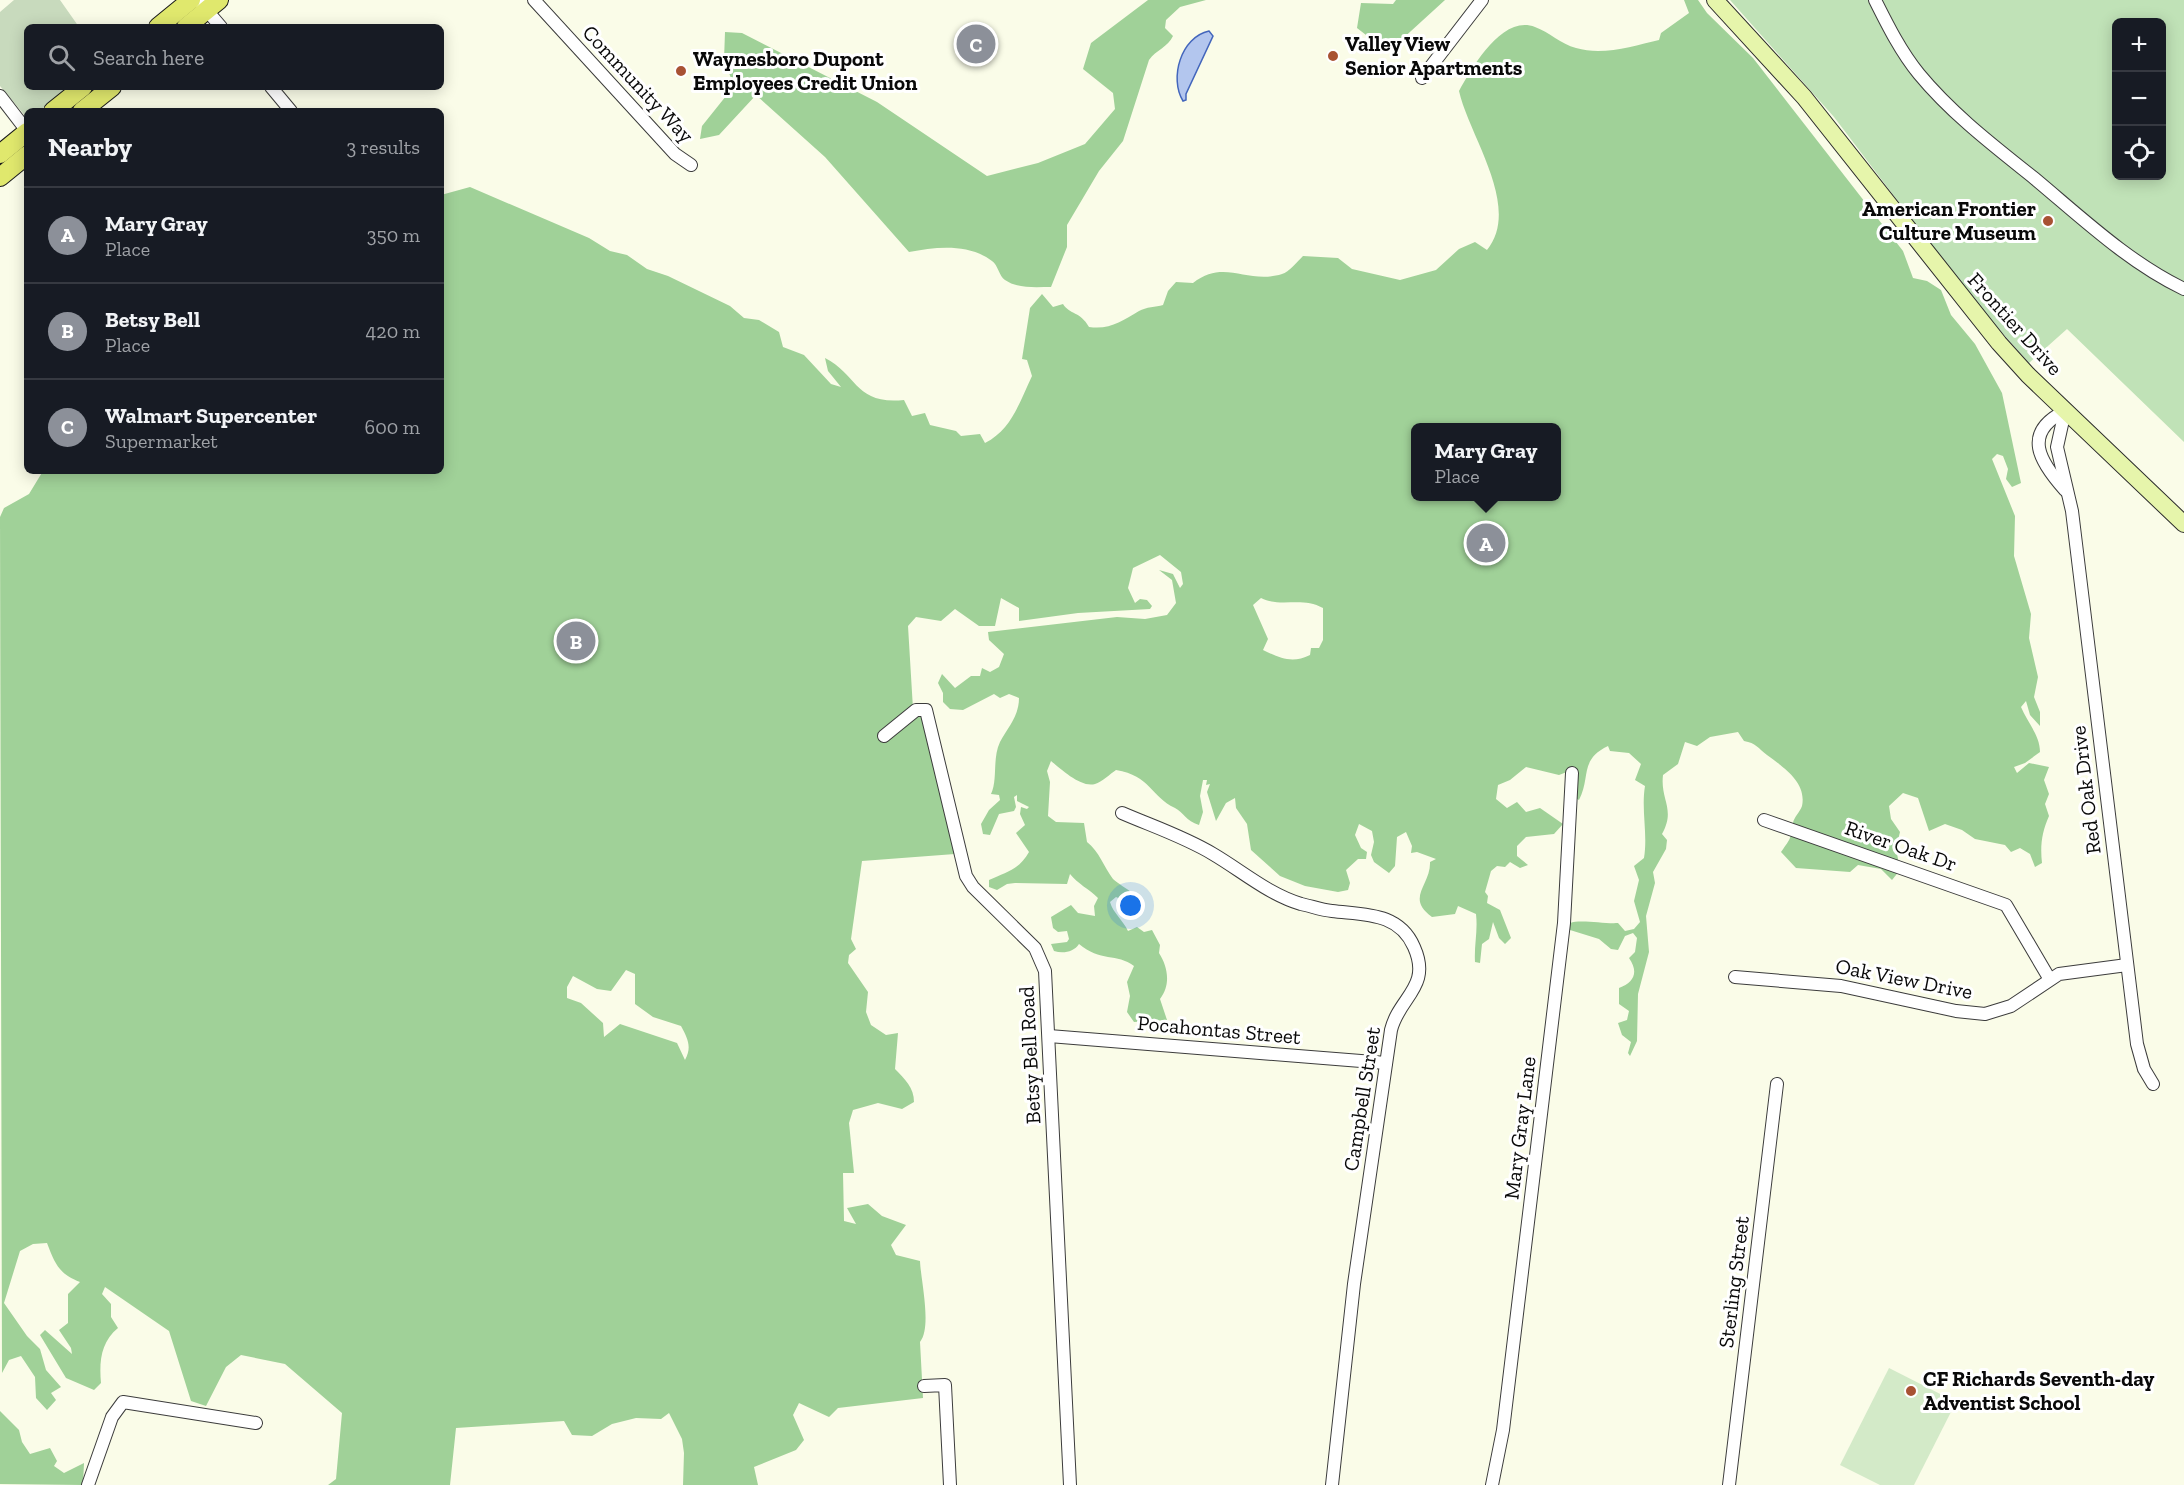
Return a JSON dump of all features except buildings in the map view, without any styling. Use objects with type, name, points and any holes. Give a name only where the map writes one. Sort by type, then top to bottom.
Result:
[{"type":"main road","points":[[162,24],[191,0]]},
{"type":"main road","points":[[189,24],[208,3]]},
{"type":"main road","points":[[57,108],[79,90]]},
{"type":"main road","points":[[86,108],[108,90]]},
{"type":"main road","points":[[0,154],[24,134]]},
{"type":"main road","points":[[0,177],[24,157]]},
{"type":"street","name":"Community Way","points":[[534,0],[675,154],[691,165]]},
{"type":"street","points":[[1422,78],[1482,0]]},
{"type":"street","name":"Frontier Drive","points":[[1715,0],[1804,97],[1999,343],[2065,411],[2184,524]]},
{"type":"street","points":[[1875,0],[1907,58],[1942,99],[1976,131],[2123,252],[2152,272],[2184,289]]},
{"type":"street","points":[[208,3],[219,24]]},
{"type":"street","points":[[274,90],[288,108]]},
{"type":"street","points":[[0,96],[24,127]]},
{"type":"street","name":"Red Oak Drive","points":[[2065,411],[2049,419],[2040,433],[2039,443],[2047,469],[2065,490]]},
{"type":"street","name":"Red Oak Drive","points":[[2065,411],[2056,447],[2072,511],[2137,1044],[2144,1069],[2153,1084]]},
{"type":"street","name":"Betsy Bell Road","points":[[884,736],[916,710],[924,710],[928,713],[966,876],[1035,948],[1045,976],[1070,1485]]},
{"type":"street","name":"Mary Gray Lane","points":[[1492,1485],[1503,1430],[1564,923],[1572,773]]},
{"type":"street","name":"Campbell Street","points":[[1122,813],[1214,854],[1262,886],[1288,899],[1329,911],[1380,916],[1390,920],[1403,929],[1415,948],[1419,973],[1412,994],[1393,1023],[1386,1063],[1354,1284],[1332,1485]]},
{"type":"street","name":"River Oak Dr","points":[[1764,820],[1981,894],[2006,905],[2049,978]]},
{"type":"street","name":"Oak View Drive","points":[[1735,977],[1841,986],[1956,1011],[1985,1014],[2011,1006],[2049,978],[2071,971],[2127,965]]},
{"type":"street","name":"Pocahontas Street","points":[[1049,1036],[1386,1063]]},
{"type":"street","name":"Sterling Street","points":[[1729,1485],[1777,1084]]},
{"type":"street","points":[[924,1386],[945,1385],[950,1485]]},
{"type":"street","points":[[88,1485],[112,1417],[123,1402],[256,1423]]},
{"type":"green space","points":[[14,0],[60,0],[77,24],[24,24],[24,90],[66,90],[43,108],[24,108],[24,114],[0,86],[0,12]]},
{"type":"green space","points":[[1148,0],[1206,0],[1180,7],[1166,20],[1165,28],[1173,36],[1149,60],[1123,141],[1099,171],[1067,225],[1067,247],[1051,287],[1027,287],[1010,283],[1003,278],[992,261],[973,251],[941,248],[909,252],[825,157],[756,95],[719,135],[700,139],[702,126],[734,86],[724,60],[725,32],[742,33],[877,102],[987,176],[1038,163],[1085,144],[1115,109],[1113,93],[1083,69],[1091,43]]},
{"type":"green space","points":[[1396,0],[1445,0],[1388,52],[1357,28],[1361,3],[1393,4]]},
{"type":"green space","points":[[1684,0],[1698,0],[1707,13],[1753,58],[1903,251],[1913,278],[1927,281],[1941,290],[1951,315],[1975,344],[2002,393],[2021,483],[2012,487],[2006,479],[2008,469],[2003,456],[1997,454],[1992,459],[2015,516],[2014,556],[2031,614],[2029,638],[2038,677],[2034,697],[2040,712],[2040,726],[2030,715],[2026,701],[2021,707],[2036,734],[2040,752],[2025,763],[2014,767],[2017,773],[2029,763],[2049,767],[2044,780],[2049,794],[2045,804],[2049,816],[2042,839],[2042,863],[2035,867],[2030,854],[2020,848],[2011,852],[2005,845],[1975,839],[1962,830],[1945,824],[1929,831],[1918,798],[1903,793],[1889,806],[1891,819],[1900,832],[1896,848],[1900,870],[1892,880],[1881,869],[1858,865],[1850,872],[1796,868],[1781,852],[1789,840],[1794,821],[1802,806],[1801,790],[1792,776],[1757,746],[1744,741],[1738,732],[1710,737],[1697,746],[1685,742],[1678,764],[1663,775],[1668,811],[1662,834],[1667,840],[1666,849],[1653,872],[1655,883],[1646,916],[1649,952],[1638,994],[1637,1041],[1630,1056],[1628,1053],[1631,1042],[1622,1035],[1618,1023],[1627,1020],[1629,1011],[1619,1004],[1619,988],[1628,983],[1633,976],[1634,968],[1629,958],[1635,952],[1637,938],[1633,933],[1625,936],[1618,950],[1611,949],[1599,939],[1570,930],[1570,923],[1574,922],[1618,923],[1625,931],[1634,929],[1640,922],[1634,901],[1639,880],[1634,866],[1644,858],[1645,786],[1635,780],[1641,764],[1629,753],[1610,751],[1608,746],[1599,751],[1589,763],[1579,800],[1574,797],[1572,770],[1559,775],[1526,767],[1510,780],[1498,785],[1496,799],[1507,808],[1517,802],[1526,812],[1540,808],[1563,824],[1554,834],[1526,837],[1517,846],[1517,856],[1528,865],[1520,868],[1510,862],[1505,867],[1497,866],[1491,871],[1485,892],[1488,896],[1487,903],[1500,910],[1511,938],[1505,944],[1499,938],[1493,922],[1489,939],[1482,944],[1480,963],[1475,962],[1476,914],[1458,906],[1455,914],[1432,917],[1420,904],[1421,891],[1427,878],[1430,862],[1436,859],[1417,852],[1411,853],[1412,846],[1406,832],[1397,837],[1395,866],[1389,873],[1374,862],[1371,855],[1374,842],[1372,831],[1359,824],[1355,835],[1361,848],[1367,852],[1366,859],[1358,859],[1346,870],[1350,883],[1348,890],[1338,892],[1305,886],[1280,876],[1251,850],[1247,824],[1236,808],[1235,798],[1226,803],[1216,821],[1207,792],[1210,784],[1206,785],[1207,780],[1203,780],[1200,796],[1203,812],[1199,825],[1160,798],[1143,781],[1128,773],[1116,770],[1100,782],[1090,784],[1072,777],[1051,761],[1047,771],[1050,782],[1048,816],[1056,822],[1084,823],[1087,842],[1098,854],[1113,879],[1133,894],[1136,906],[1116,897],[1110,902],[1113,910],[1128,931],[1137,927],[1144,932],[1152,930],[1160,945],[1159,953],[1164,964],[1167,982],[1160,999],[1167,1020],[1134,1022],[1127,1012],[1130,996],[1127,982],[1134,966],[1128,962],[1094,953],[1079,944],[1071,951],[1061,952],[1054,951],[1051,944],[1067,942],[1069,939],[1067,931],[1058,932],[1053,928],[1051,917],[1071,905],[1078,913],[1095,916],[1094,906],[1098,898],[1070,874],[1067,884],[1015,883],[1007,884],[997,890],[989,887],[989,880],[1016,867],[1029,852],[1016,833],[1025,825],[1020,814],[1021,807],[1027,809],[1029,807],[1017,801],[1017,795],[1014,797],[1016,807],[1014,811],[999,814],[990,835],[983,834],[981,824],[989,810],[1000,800],[999,795],[991,794],[996,755],[1000,742],[1015,716],[1019,698],[1009,694],[1000,698],[994,694],[963,710],[950,709],[943,702],[943,693],[938,683],[942,674],[955,688],[971,676],[980,676],[982,668],[990,672],[999,667],[1004,654],[989,640],[988,632],[1117,617],[1145,619],[1167,615],[1176,603],[1172,580],[1159,570],[1173,574],[1180,588],[1183,584],[1181,572],[1160,555],[1133,568],[1128,588],[1135,603],[1140,599],[1147,600],[1152,606],[1150,609],[1078,613],[1019,621],[1019,608],[1001,598],[995,626],[979,626],[955,609],[941,621],[916,617],[908,626],[913,709],[922,717],[955,854],[862,861],[851,939],[856,949],[849,955],[848,963],[868,992],[866,1012],[871,1025],[886,1035],[898,1033],[895,1069],[911,1088],[914,1102],[902,1109],[878,1103],[853,1110],[849,1123],[854,1173],[843,1173],[844,1221],[856,1224],[847,1208],[868,1204],[882,1216],[906,1225],[891,1245],[896,1255],[920,1261],[926,1315],[920,1342],[923,1398],[838,1408],[829,1417],[799,1403],[793,1415],[804,1440],[796,1450],[754,1467],[758,1485],[683,1485],[682,1439],[669,1413],[661,1419],[636,1418],[612,1424],[592,1436],[572,1435],[564,1421],[456,1428],[450,1485],[328,1485],[336,1479],[342,1413],[285,1364],[241,1355],[226,1367],[206,1406],[191,1401],[169,1331],[105,1287],[102,1294],[111,1304],[111,1317],[118,1328],[108,1339],[102,1352],[101,1383],[94,1390],[66,1378],[40,1335],[45,1330],[72,1354],[71,1348],[59,1330],[68,1323],[68,1294],[80,1282],[62,1272],[47,1243],[33,1244],[20,1251],[4,1303],[27,1336],[40,1349],[46,1370],[61,1387],[51,1393],[56,1400],[47,1410],[36,1398],[35,1377],[21,1356],[9,1360],[2,1373],[0,517],[4,508],[29,494],[41,474],[444,474],[444,194],[470,187],[589,238],[610,251],[627,255],[647,269],[668,276],[730,306],[744,318],[759,320],[779,332],[783,347],[804,355],[831,384],[841,387],[828,371],[825,358],[836,365],[866,393],[876,398],[904,400],[912,416],[925,413],[930,425],[956,431],[961,436],[980,434],[985,443],[1008,423],[1032,376],[1027,360],[1022,359],[1030,308],[1042,294],[1053,307],[1063,304],[1082,318],[1089,327],[1096,328],[1116,324],[1142,310],[1163,305],[1168,291],[1176,282],[1193,283],[1215,273],[1226,272],[1269,277],[1285,273],[1303,256],[1338,258],[1352,269],[1400,280],[1436,270],[1459,249],[1475,242],[1487,250],[1496,233],[1499,213],[1496,193],[1490,171],[1459,91],[1480,57],[1500,35],[1511,28],[1523,25],[1540,29],[1576,48],[1597,51],[1659,40],[1661,33],[1689,13]],"holes":[[[1261,598],[1276,602],[1307,603],[1323,608],[1323,640],[1319,648],[1311,648],[1310,655],[1297,659],[1281,657],[1263,650],[1268,639],[1253,605]],[[626,970],[635,974],[635,1004],[653,1017],[681,1026],[688,1043],[685,1060],[677,1043],[620,1024],[604,1037],[603,1023],[581,1003],[567,998],[567,987],[573,976],[597,989],[611,991]]]},
{"type":"green space","name":"American Frontier Culture Museum","points":[[1730,0],[2184,0],[2184,442],[2067,329],[2029,363],[1973,300],[1834,117]]},
{"type":"green space","points":[[1889,1368],[1956,1402],[1914,1485],[1880,1485],[1840,1465]]},
{"type":"green space","points":[[0,1411],[19,1430],[22,1442],[30,1454],[50,1448],[57,1461],[54,1466],[64,1473],[84,1463],[83,1485],[0,1484]]},
{"type":"water","points":[[1209,31],[1213,36],[1186,94],[1186,100],[1183,101],[1177,81],[1180,60],[1191,41]]},
{"type":"place","name":"Walmart Supercenter","points":[[976,44]]},
{"type":"place","name":"Valley View Senior Apartments","points":[[1333,56]]},
{"type":"place","name":"Waynesboro Dupont Employees Credit Union","points":[[681,71]]},
{"type":"place","name":"American Frontier Culture Museum","points":[[2048,221]]},
{"type":"place","name":"Mary Gray","points":[[1486,543]]},
{"type":"place","name":"Betsy Bell","points":[[576,641]]},
{"type":"place","name":"CF Richards Seventh-day Adventist School","points":[[1911,1391]]}]
